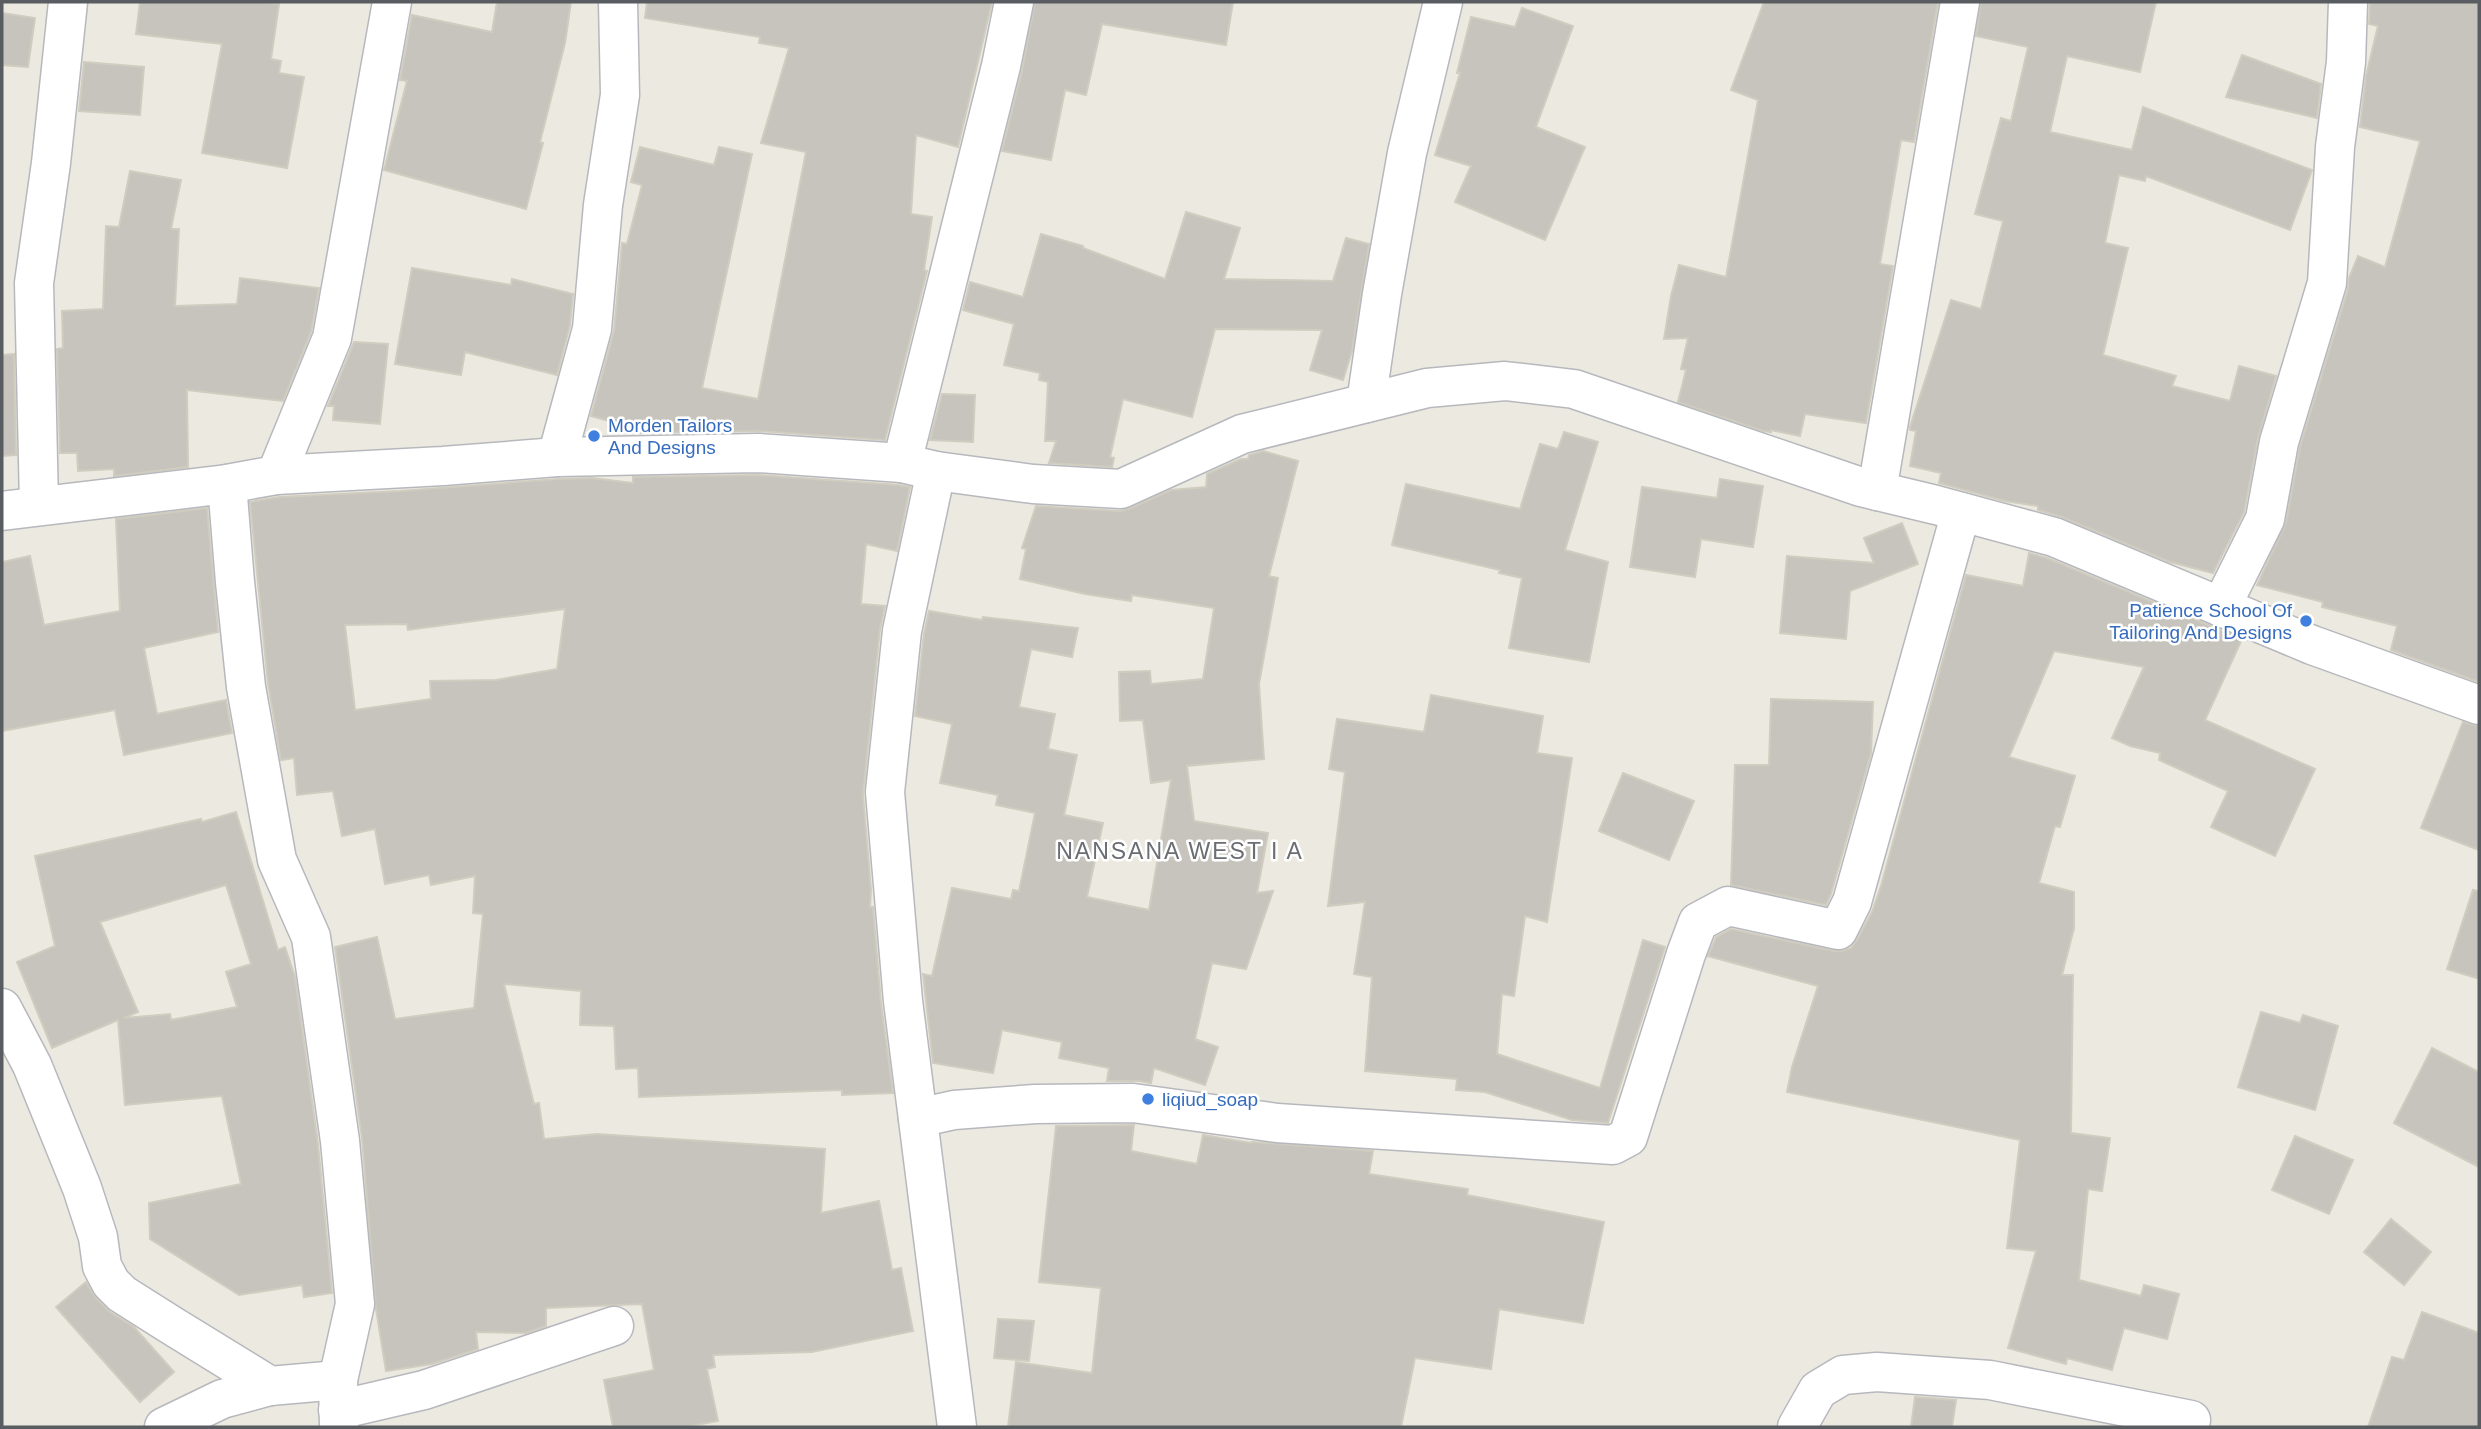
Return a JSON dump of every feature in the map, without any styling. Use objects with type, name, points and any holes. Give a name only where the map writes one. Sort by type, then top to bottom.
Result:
[{"type":"street","points":[[39,505],[34,283],[51,163],[68,2]]},
{"type":"street","points":[[276,475],[332,338],[392,2]]},
{"type":"street","points":[[557,457],[592,329],[603,205],[620,94],[618,2]]},
{"type":"street","points":[[957,1427],[903,1001],[885,792],[919,467],[1014,2]]},
{"type":"street","points":[[1366,403],[1407,153],[1443,2]]},
{"type":"street","points":[[1877,491],[1960,2]]},
{"type":"street","points":[[2221,607],[2265,519],[2279,442],[2327,282],[2335,147],[2346,62],[2348,2]]},
{"type":"street","points":[[2,511],[227,484],[276,475],[557,457],[758,453],[919,467],[1033,484],[1121,489],[1242,434],[1427,388],[1505,381],[1574,390],[1877,491],[2054,537],[2312,645],[2479,705]]},
{"type":"street","points":[[227,484],[234,582],[250,711],[277,860],[312,937],[340,1141],[355,1304],[338,1406]]},
{"type":"street","points":[[918,1118],[954,1110],[1035,1104],[1133,1103],[1277,1123],[1613,1145],[1628,1138],[1686,954],[1699,922],[1728,906],[1838,930],[1846,917],[1961,512]]},
{"type":"street","points":[[2,1008],[32,1065],[82,1188],[98,1237],[102,1266],[111,1283],[141,1306],[270,1386],[338,1406],[424,1390],[614,1326]]},
{"type":"street","points":[[1797,1427],[1818,1390],[1843,1375],[1877,1372],[1990,1380],[2191,1420]]},
{"type":"street","points":[[164,1427],[222,1399],[270,1386]]},
{"type":"building","points":[[140,2],[279,4],[271,59],[281,61],[279,73],[304,77],[287,168],[202,153],[222,44],[136,34]]},
{"type":"building","points":[[497,2],[571,2],[565,43],[526,209],[384,170],[407,81],[400,80],[412,15],[492,32]]},
{"type":"building","points":[[647,2],[992,2],[958,147],[916,135],[911,214],[932,217],[924,270],[927,271],[885,440],[759,431],[639,433],[639,429],[591,416],[614,331],[622,243],[627,244],[642,185],[631,182],[640,147],[714,165],[719,147],[752,154],[702,388],[758,399],[806,152],[761,143],[789,48],[759,43],[760,37],[645,18]]},
{"type":"building","points":[[1035,2],[1233,2],[1226,45],[1102,24],[1086,95],[1065,90],[1051,160],[1002,151],[1022,71]]},
{"type":"building","points":[[1764,2],[1938,2],[1914,142],[1901,140],[1880,264],[1893,266],[1866,423],[1805,414],[1800,436],[1763,431],[1678,402],[1686,370],[1681,369],[1688,338],[1664,339],[1679,265],[1726,277],[1758,100],[1731,90]]},
{"type":"building","points":[[1981,2],[2156,2],[2140,72],[2067,56],[2050,132],[2132,150],[2143,107],[2312,170],[2290,230],[2146,176],[2145,181],[2119,175],[2105,243],[2128,248],[2103,355],[2176,376],[2172,386],[2230,401],[2239,366],[2276,376],[2258,438],[2244,512],[2213,573],[2170,562],[2062,517],[2038,510],[2038,506],[2005,501],[1939,483],[1941,473],[1910,466],[1916,431],[1910,430],[1910,427],[1951,300],[1981,309],[2003,221],[1975,214],[2001,118],[2011,121],[2028,47],[1976,36]]},
{"type":"building","points":[[2370,2],[2479,2],[2479,682],[2391,650],[2397,626],[2322,607],[2323,602],[2257,585],[2286,523],[2300,447],[2348,289],[2349,278],[2358,256],[2385,267],[2420,141],[2360,127],[2366,76],[2378,26],[2369,24]]},
{"type":"building","points":[[1522,8],[1573,26],[1536,127],[1585,147],[1545,240],[1455,202],[1471,166],[1435,155],[1460,73],[1457,73],[1471,17],[1515,27]]},
{"type":"building","points":[[2,13],[35,18],[28,67],[2,65]]},
{"type":"building","points":[[2242,55],[2321,84],[2317,118],[2226,97]]},
{"type":"building","points":[[84,62],[144,67],[140,115],[79,111]]},
{"type":"building","points":[[130,171],[181,180],[171,229],[179,229],[175,306],[237,304],[240,278],[319,288],[311,332],[283,401],[187,390],[188,467],[114,476],[114,469],[78,471],[77,453],[60,453],[57,349],[63,348],[62,311],[103,309],[106,226],[119,227]]},
{"type":"building","points":[[1186,212],[1240,228],[1224,279],[1333,281],[1346,238],[1369,244],[1352,351],[1343,380],[1310,370],[1322,330],[1215,329],[1192,417],[1123,399],[1110,457],[1114,458],[1112,467],[1049,463],[1056,441],[1045,441],[1048,382],[1039,380],[1040,373],[1004,365],[1014,324],[963,310],[970,282],[1023,297],[1041,234],[1083,246],[1165,279]]},
{"type":"building","points":[[412,268],[511,285],[512,279],[573,294],[570,325],[557,375],[465,352],[461,375],[395,364]]},
{"type":"building","points":[[354,342],[388,344],[380,424],[333,420],[334,406],[328,406]]},
{"type":"building","points":[[14,354],[16,455],[2,456],[2,355]]},
{"type":"building","points":[[942,394],[975,395],[973,442],[930,440]]},
{"type":"building","points":[[1564,432],[1598,442],[1565,550],[1608,562],[1589,662],[1509,648],[1522,578],[1499,573],[1500,570],[1392,545],[1406,484],[1520,509],[1540,444],[1558,449]]},
{"type":"building","points":[[1263,451],[1298,461],[1269,576],[1278,578],[1259,684],[1264,759],[1187,766],[1194,821],[1268,833],[1257,893],[1273,891],[1246,969],[1212,963],[1195,1039],[1218,1047],[1205,1085],[1154,1068],[1151,1083],[1107,1081],[1109,1068],[1059,1058],[1062,1042],[1002,1030],[993,1073],[933,1063],[923,974],[932,976],[952,888],[1011,899],[1013,890],[1019,891],[1035,813],[996,805],[998,795],[940,783],[952,724],[915,716],[929,611],[982,620],[983,617],[1078,628],[1072,657],[1031,649],[1019,707],[1055,714],[1048,749],[1077,755],[1064,815],[1103,823],[1087,897],[1149,910],[1171,780],[1151,783],[1143,720],[1120,721],[1119,672],[1150,671],[1151,684],[1203,679],[1214,608],[1132,595],[1131,601],[1020,579],[1026,549],[1022,548],[1036,506],[1120,511],[1129,509],[1171,490],[1206,487],[1207,474]]},
{"type":"building","points":[[757,475],[910,487],[897,551],[866,544],[861,604],[885,606],[880,629],[863,794],[870,907],[873,907],[881,1003],[893,1093],[842,1095],[842,1090],[639,1097],[638,1068],[616,1069],[614,1026],[580,1025],[581,991],[504,984],[534,1104],[539,1103],[544,1139],[597,1134],[825,1149],[821,1213],[879,1201],[892,1270],[901,1268],[913,1331],[812,1352],[713,1355],[715,1367],[707,1369],[718,1421],[685,1427],[613,1427],[604,1380],[654,1370],[642,1304],[546,1308],[546,1326],[526,1333],[476,1332],[478,1349],[432,1364],[386,1371],[376,1309],[362,1138],[335,947],[377,937],[395,1019],[474,1008],[483,914],[473,913],[475,876],[431,885],[429,875],[385,884],[375,829],[342,836],[333,791],[297,795],[294,758],[281,760],[268,684],[250,502],[279,497],[558,479],[592,478],[633,483],[633,477]],"holes":[[[565,609],[557,669],[496,680],[430,681],[431,699],[355,710],[345,625],[407,624],[408,630]]]},
{"type":"building","points":[[1720,479],[1763,486],[1753,547],[1701,539],[1695,577],[1630,567],[1642,487],[1717,498]]},
{"type":"building","points":[[207,508],[218,632],[144,648],[157,714],[226,700],[232,733],[124,755],[115,710],[2,731],[2,562],[30,556],[44,625],[120,611],[116,519]]},
{"type":"building","points":[[1902,523],[1918,564],[1850,591],[1846,639],[1780,633],[1787,556],[1874,563],[1864,538]]},
{"type":"building","points":[[2029,553],[2047,558],[2242,639],[2205,720],[2315,769],[2275,856],[2211,827],[2228,791],[2159,760],[2160,753],[2130,746],[2112,738],[2144,667],[2054,651],[2009,757],[2075,776],[2060,827],[2055,826],[2039,883],[2074,892],[2074,928],[2062,975],[2073,975],[2071,1133],[2110,1138],[2102,1191],[2088,1189],[2079,1280],[2141,1296],[2144,1285],[2179,1294],[2167,1339],[2124,1328],[2112,1370],[2067,1358],[2066,1364],[2008,1348],[2036,1251],[2007,1248],[2020,1140],[1787,1092],[1792,1067],[1818,986],[1708,956],[1716,937],[1731,929],[1834,951],[1851,948],[1872,912],[1881,886],[1966,575],[2023,586]]},
{"type":"building","points":[[1431,695],[1543,716],[1537,753],[1572,758],[1547,922],[1525,916],[1514,996],[1502,994],[1497,1054],[1600,1088],[1643,940],[1665,947],[1608,1123],[1572,1120],[1485,1092],[1456,1090],[1457,1079],[1365,1071],[1372,977],[1354,974],[1365,902],[1328,906],[1345,772],[1329,769],[1337,719],[1424,732]]},
{"type":"building","points":[[1771,699],[1873,702],[1871,753],[1826,905],[1731,885],[1735,765],[1769,765]]},
{"type":"building","points":[[2463,722],[2479,726],[2479,850],[2421,828]]},
{"type":"building","points":[[1623,773],[1694,801],[1669,860],[1599,831]]},
{"type":"building","points":[[236,812],[278,950],[285,947],[295,977],[318,1144],[332,1293],[304,1297],[302,1285],[239,1295],[150,1239],[149,1203],[241,1184],[222,1096],[125,1105],[118,1020],[52,1048],[17,962],[55,946],[35,856],[201,819],[202,822]],"holes":[[[226,885],[251,964],[226,972],[237,1007],[171,1020],[170,1014],[124,1018],[138,1012],[100,922]]]},
{"type":"building","points":[[2473,890],[2479,891],[2479,979],[2447,969]]},
{"type":"building","points":[[2261,1012],[2300,1023],[2303,1015],[2338,1026],[2315,1110],[2238,1087]]},
{"type":"building","points":[[2432,1048],[2479,1072],[2479,1167],[2394,1123]]},
{"type":"building","points":[[1134,1125],[1131,1151],[1197,1164],[1203,1135],[1251,1143],[1373,1151],[1369,1174],[1468,1189],[1467,1195],[1604,1222],[1583,1323],[1499,1309],[1491,1369],[1415,1358],[1401,1427],[1008,1427],[1016,1362],[1092,1373],[1101,1288],[1039,1282],[1056,1126]]},
{"type":"building","points":[[2295,1136],[2353,1160],[2329,1214],[2272,1190]]},
{"type":"building","points":[[2391,1219],[2431,1252],[2404,1285],[2364,1252]]},
{"type":"building","points":[[86,1282],[96,1298],[110,1312],[134,1327],[174,1372],[140,1402],[56,1307]]},
{"type":"building","points":[[2422,1312],[2479,1333],[2479,1427],[2368,1427],[2392,1357],[2404,1360]]},
{"type":"building","points":[[998,1319],[1034,1321],[1029,1361],[994,1358]]},
{"type":"building","points":[[1915,1397],[1956,1400],[1952,1427],[1911,1427]]},
{"type":"place","name":"Morden Tailors And Designs","points":[[594,436]]},
{"type":"place","name":"Patience School Of Tailoring And Designs","points":[[2306,621]]},
{"type":"place","name":"liqiud_soap","points":[[1148,1099]]},
{"type":"district","name":"NANSANA WEST I A","points":[[1180,851]]}]
